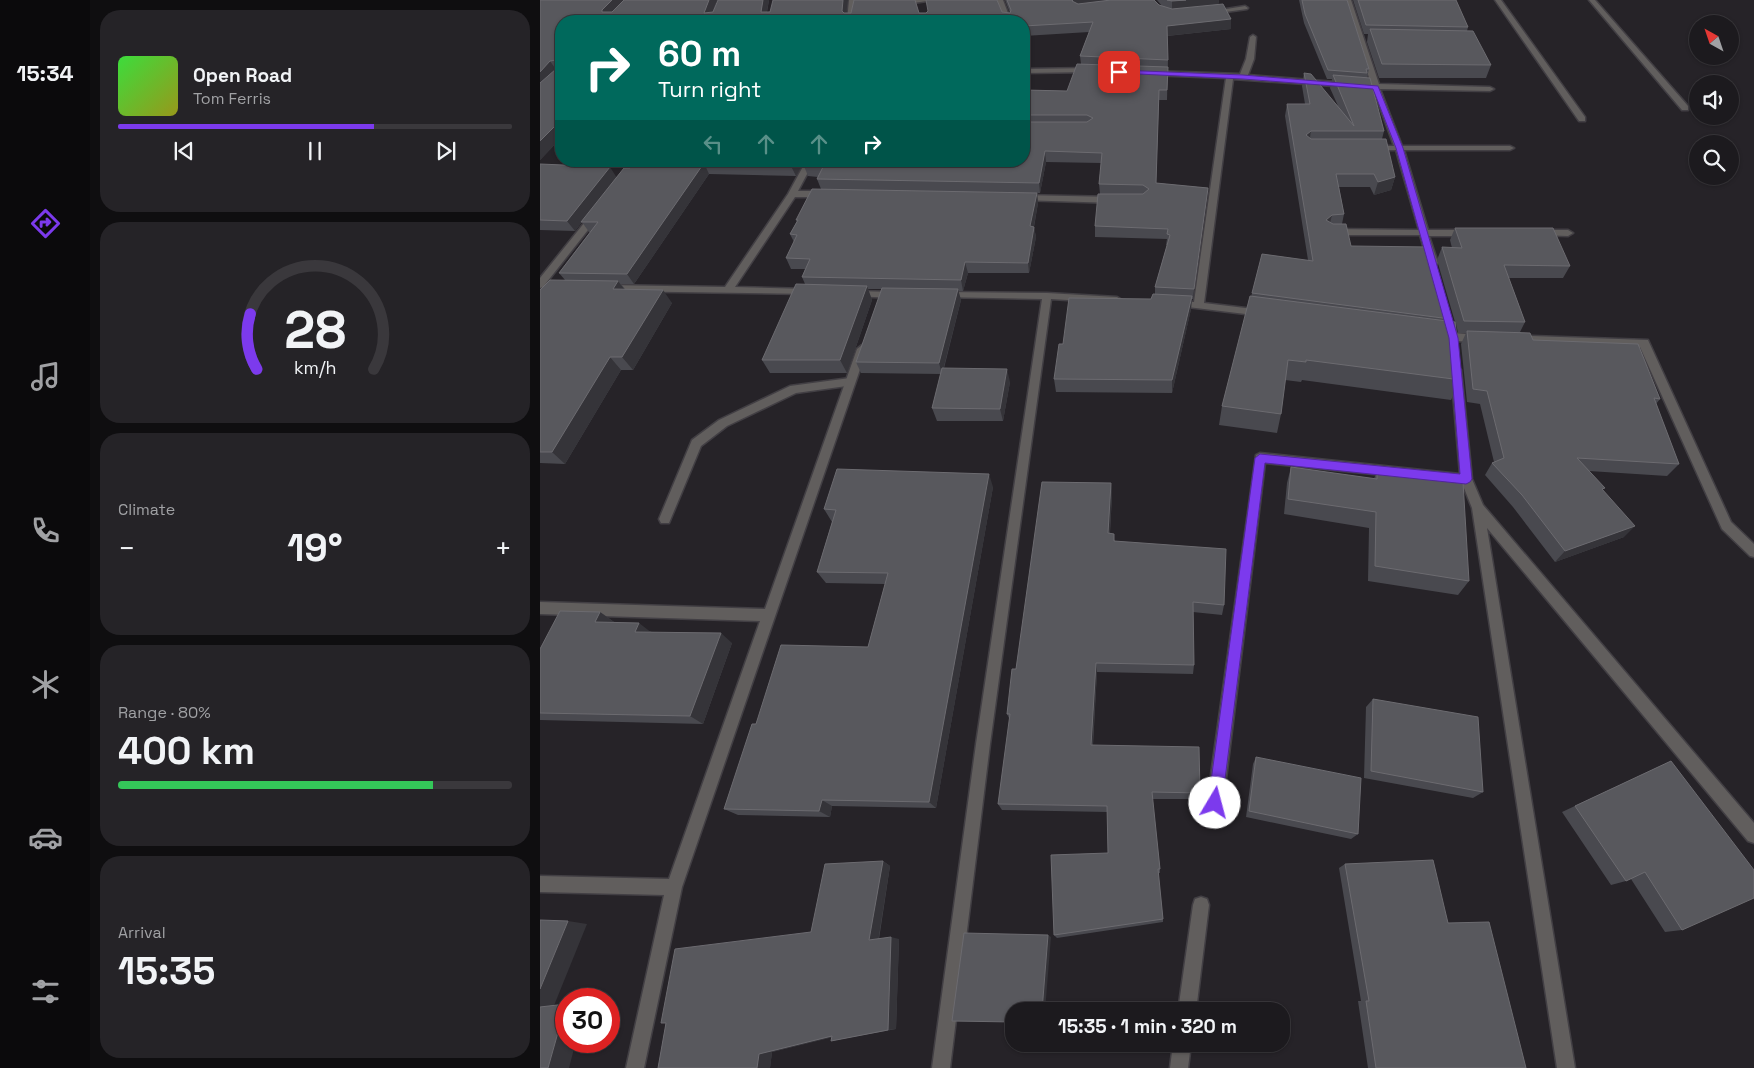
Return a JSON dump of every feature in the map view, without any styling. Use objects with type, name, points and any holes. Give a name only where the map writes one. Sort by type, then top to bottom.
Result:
[{"type":"street","points":[[895,3],[922,3],[931,0]]},
{"type":"street","points":[[1000,0],[1006,15]]},
{"type":"street","points":[[1348,0],[1365,38],[1376,87],[1400,148],[1435,271]]},
{"type":"street","points":[[1498,0],[1582,119]]},
{"type":"street","points":[[1592,0],[1685,108]]},
{"type":"street","points":[[852,3],[860,6]]},
{"type":"street","points":[[1200,13],[1245,8]]},
{"type":"street","points":[[1243,77],[1250,59],[1253,37]]},
{"type":"street","points":[[1030,71],[1102,71]]},
{"type":"street","points":[[1141,73],[1230,76],[1376,87],[1490,89]]},
{"type":"street","points":[[1199,305],[1230,76]]},
{"type":"street","points":[[1363,148],[1510,148]]},
{"type":"street","points":[[728,290],[792,194],[807,167]]},
{"type":"street","points":[[792,194],[831,194]]},
{"type":"street","points":[[1016,198],[1123,200]]},
{"type":"street","points":[[543,287],[601,208]]},
{"type":"street","points":[[1330,232],[1482,233]]},
{"type":"street","points":[[1530,233],[1568,233]]},
{"type":"street","points":[[599,288],[814,292]]},
{"type":"street","points":[[842,294],[910,295]]},
{"type":"street","points":[[874,312],[881,295]]},
{"type":"street","points":[[930,295],[1047,296],[1132,301]]},
{"type":"street","points":[[940,1068],[982,754],[1047,296]]},
{"type":"street","points":[[1161,302],[1277,315]]},
{"type":"street","points":[[1424,334],[1453,343],[1491,339]]},
{"type":"street","points":[[635,1068],[674,887],[865,338]]},
{"type":"street","points":[[1520,340],[1644,343],[1726,525],[1754,552]]},
{"type":"street","points":[[1453,343],[1466,479],[1478,508],[1566,1068]]},
{"type":"street","points":[[664,519],[696,443],[723,423],[794,389],[850,382]]},
{"type":"street","points":[[1215,803],[1260,458],[1466,479]]},
{"type":"street","points":[[1478,508],[1754,835]]},
{"type":"street","points":[[540,608],[769,615]]},
{"type":"street","points":[[540,884],[674,887]]},
{"type":"street","points":[[1187,1002],[1201,906]]},
{"type":"street","points":[[1179,1068],[1181,1052]]},
{"type":"building","points":[[540,0],[612,0],[602,12],[612,12],[624,0],[709,0],[704,13],[713,12],[718,0],[763,0],[761,12],[770,12],[773,0],[843,0],[842,11],[844,13],[851,13],[854,0],[915,0],[919,13],[926,13],[928,11],[926,0],[997,0],[1002,12],[1010,13],[1011,10],[1007,0],[1073,0],[1078,4],[1111,0],[1154,0],[1159,5],[1172,9],[1223,4],[1231,19],[1167,26],[1168,60],[1080,56],[1093,22],[1030,26],[1030,15],[555,15],[555,60],[550,61],[540,72]]},
{"type":"building","points":[[1302,0],[1347,0],[1369,69],[1366,69],[1367,73],[1328,70],[1305,14]]},
{"type":"building","points":[[1358,0],[1456,0],[1468,27],[1366,25]]},
{"type":"building","points":[[1370,29],[1473,31],[1491,65],[1382,64]]},
{"type":"building","points":[[1077,64],[1168,67],[1167,90],[1159,90],[1156,183],[1208,188],[1194,289],[1155,287],[1170,235],[1167,234],[1168,229],[1095,226],[1098,194],[1143,194],[1149,189],[1143,185],[1099,184],[1102,153],[1045,151],[1039,183],[817,179],[823,167],[1030,167],[1030,122],[1087,122],[1093,118],[1087,115],[1030,115],[1030,90],[1067,91]]},
{"type":"building","points":[[555,70],[555,126],[540,141],[540,83]]},
{"type":"building","points":[[1304,73],[1311,74],[1354,126],[1333,75],[1370,78],[1384,131],[1311,131],[1306,135],[1311,139],[1386,139],[1395,177],[1378,182],[1374,174],[1336,174],[1344,214],[1332,215],[1326,220],[1333,224],[1346,224],[1351,246],[1429,247],[1450,319],[1252,293],[1262,254],[1313,261],[1287,104],[1310,104]]},
{"type":"building","points":[[540,164],[555,165],[555,167],[610,167],[567,221],[540,220]]},
{"type":"building","points":[[701,167],[627,274],[559,273],[598,222],[581,222],[624,168]]},
{"type":"building","points":[[812,189],[1037,193],[1030,226],[1034,227],[1028,263],[965,262],[961,280],[802,277],[810,259],[786,258],[797,235],[790,234]]},
{"type":"building","points":[[1455,228],[1553,228],[1570,266],[1504,265],[1525,322],[1464,321],[1442,247],[1462,248]]},
{"type":"building","points":[[550,280],[618,281],[613,289],[663,290],[622,357],[610,357],[552,452],[540,452],[540,290]]},
{"type":"building","points":[[796,284],[867,286],[840,360],[762,360]]},
{"type":"building","points":[[882,288],[958,289],[939,363],[856,362]]},
{"type":"building","points":[[1153,294],[1192,296],[1172,380],[1054,379],[1059,344],[1063,344],[1069,298],[1151,299]]},
{"type":"building","points":[[1250,296],[1455,322],[1461,380],[1306,360],[1306,362],[1288,360],[1281,414],[1222,406]]},
{"type":"building","points":[[1467,331],[1530,333],[1533,340],[1638,344],[1660,399],[1654,398],[1679,464],[1577,458],[1605,488],[1602,489],[1635,526],[1565,551],[1522,495],[1492,463],[1504,458],[1487,391],[1473,389]]},
{"type":"building","points":[[942,368],[1007,369],[1000,409],[932,408]]},
{"type":"building","points":[[1291,467],[1377,479],[1377,470],[1463,482],[1469,581],[1375,566],[1376,512],[1288,499]]},
{"type":"building","points":[[837,469],[989,474],[929,802],[822,800],[819,811],[724,809],[752,724],[756,724],[781,645],[868,647],[888,573],[817,572],[836,510],[824,509]]},
{"type":"building","points":[[1042,482],[1111,483],[1108,533],[1114,534],[1114,541],[1226,549],[1224,605],[1193,602],[1194,665],[1096,663],[1091,745],[1199,747],[1200,793],[1152,792],[1163,919],[1054,935],[1051,855],[1108,853],[1107,806],[998,804],[1010,714],[1007,714],[1012,669],[1016,669]]},
{"type":"building","points":[[560,611],[600,612],[595,622],[639,623],[635,632],[721,633],[690,716],[540,713],[540,649]]},
{"type":"building","points":[[1373,699],[1478,717],[1483,792],[1371,771]]},
{"type":"building","points":[[1256,757],[1361,778],[1358,834],[1249,811]]},
{"type":"building","points":[[1671,761],[1754,870],[1754,898],[1682,930],[1645,872],[1626,881],[1575,806]]},
{"type":"building","points":[[1433,860],[1448,923],[1489,922],[1526,1068],[1376,1068],[1366,1001],[1369,1001],[1345,864]]},
{"type":"building","points":[[883,861],[869,940],[891,937],[888,1030],[831,1041],[832,1036],[759,1054],[757,1068],[658,1068],[666,1023],[661,1023],[675,949],[811,932],[825,864]]},
{"type":"building","points":[[540,920],[568,921],[540,989]]},
{"type":"building","points":[[964,933],[1048,935],[1043,1002],[1005,1002],[1005,1022],[952,1021]]},
{"type":"building","points":[[555,1005],[555,1043],[548,1068],[540,1068],[540,1007]]},
{"type":"route","points":[[1119,72],[1243,77],[1376,87],[1400,148],[1453,338],[1466,479],[1260,458],[1215,803]]}]
